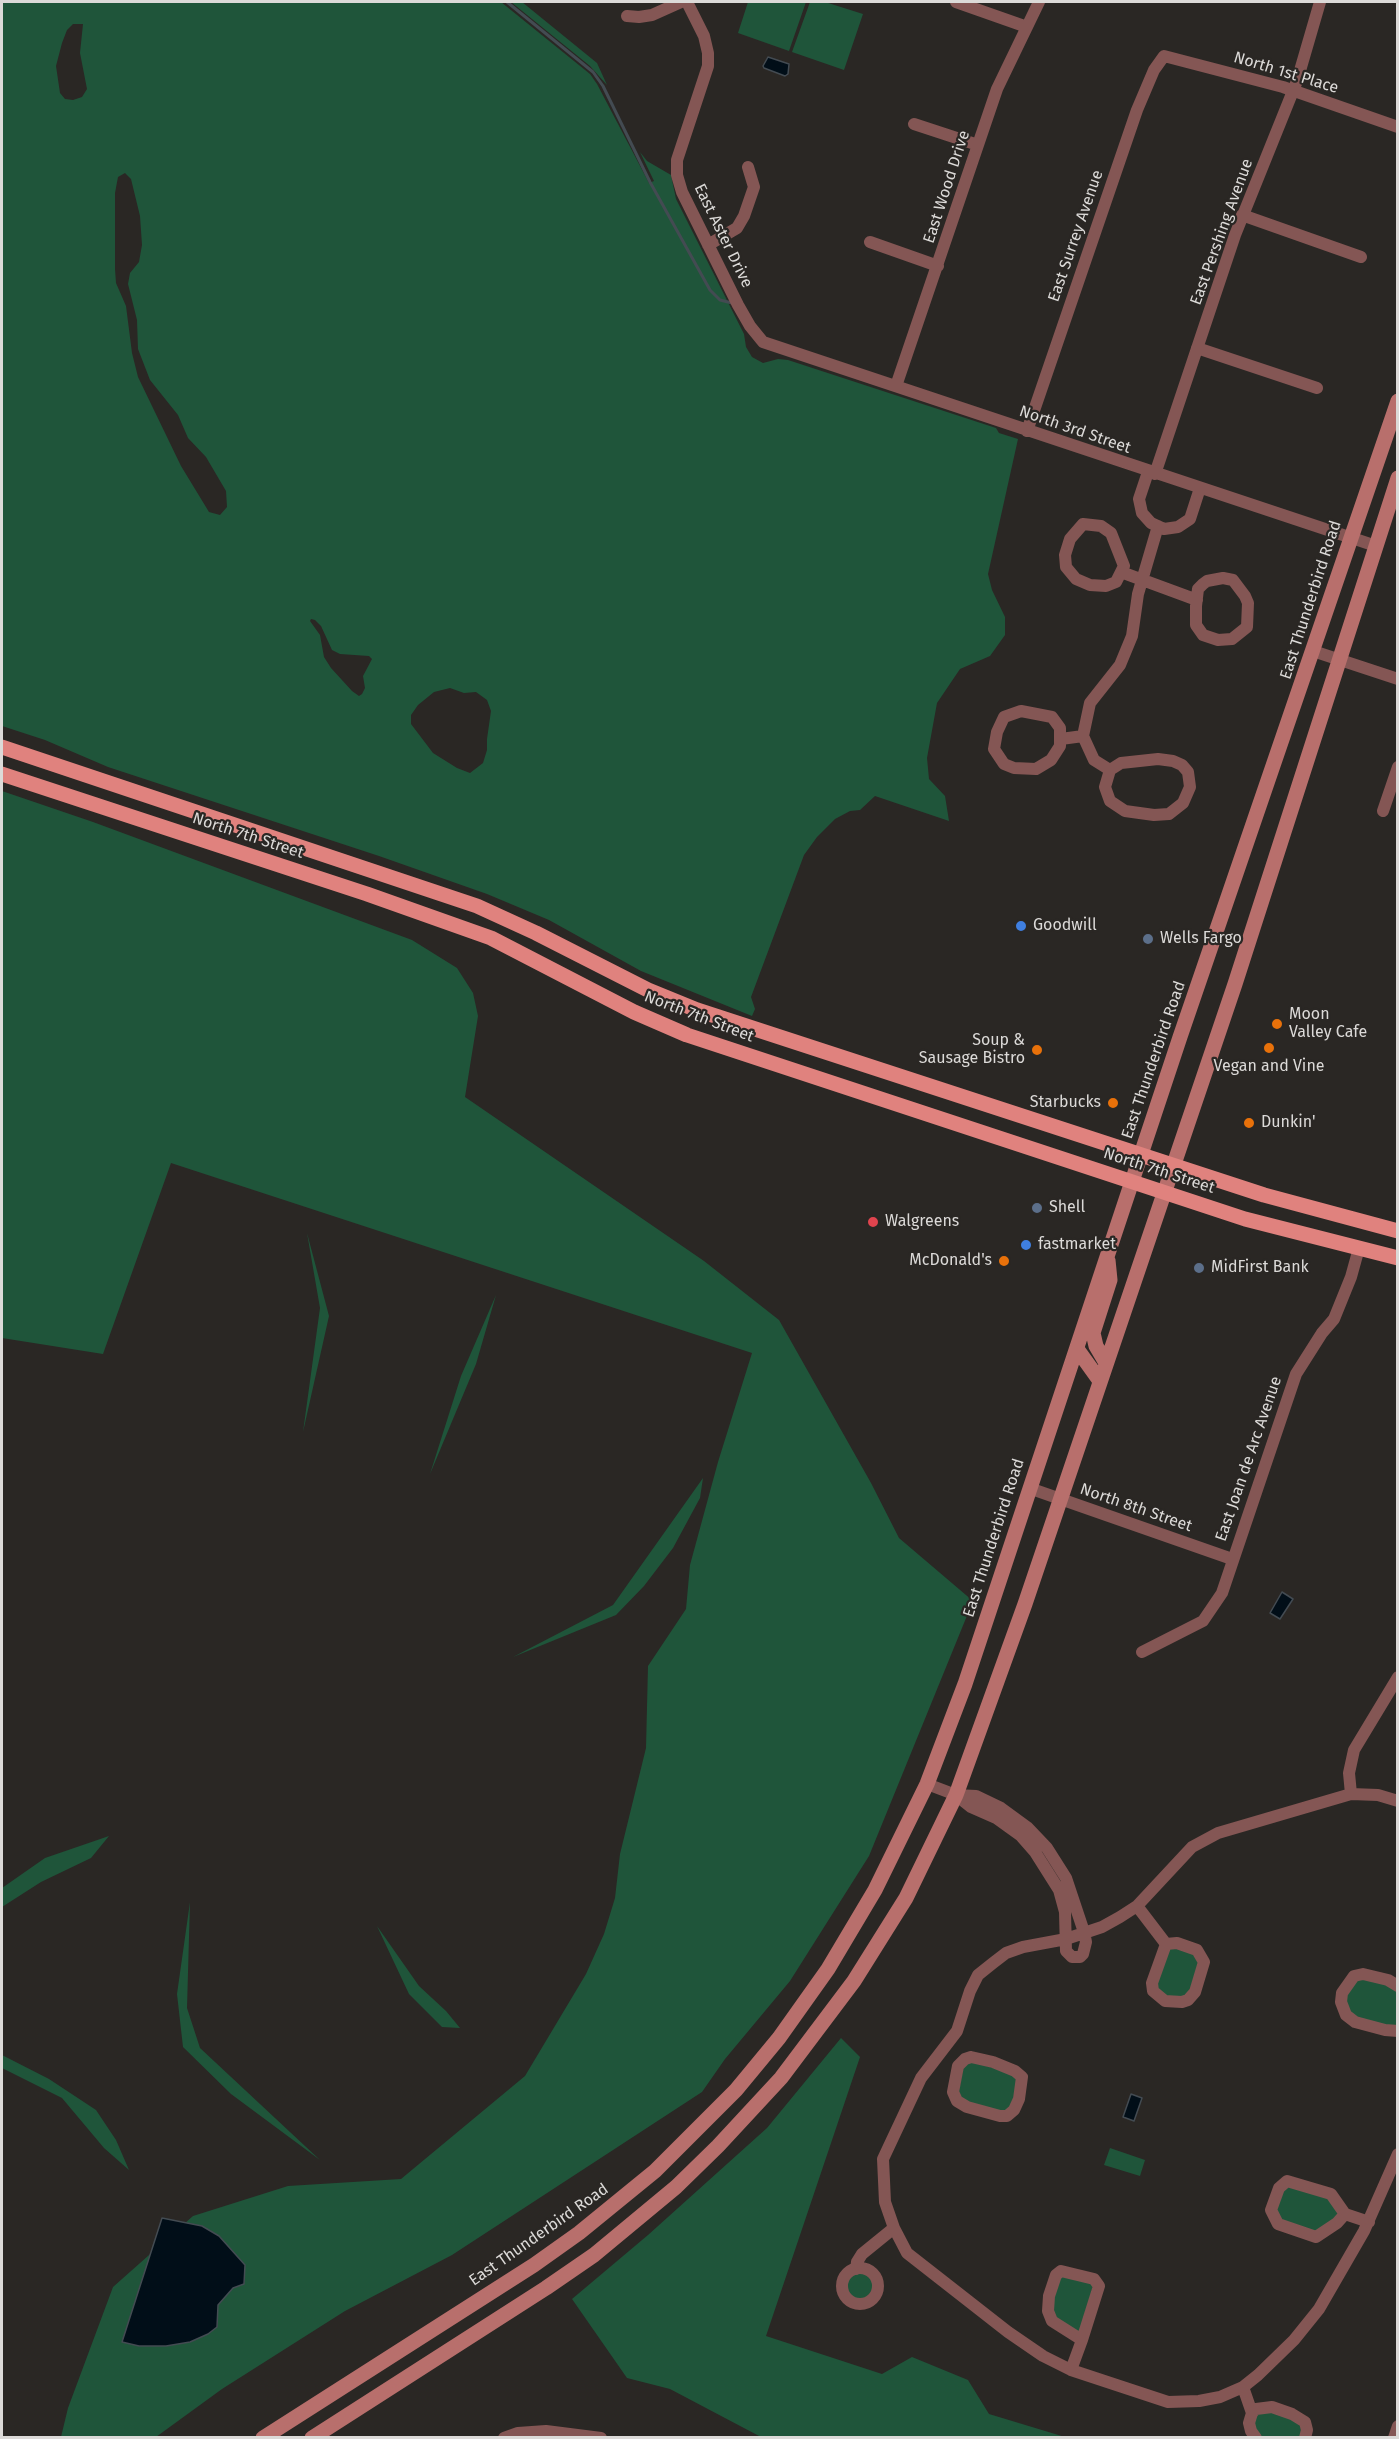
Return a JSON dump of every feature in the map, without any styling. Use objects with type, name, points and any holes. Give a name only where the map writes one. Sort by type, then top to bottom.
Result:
[{"type":"main road","name":"East Thunderbird Road","points":[[264,2438],[534,2265],[655,2171],[697,2131],[759,2063],[828,1969],[880,1880],[927,1784],[968,1673],[1107,1253],[1398,401]]},
{"type":"main road","points":[[312,2438],[537,2295],[594,2255],[676,2187],[718,2146],[781,2078],[854,1982],[906,1898],[956,1796],[1061,1499],[1235,984],[1398,478]]},
{"type":"main road","name":"North 7th Street","points":[[2,747],[477,906],[648,990],[697,1010],[1264,1195],[1398,1231]]},
{"type":"main road","name":"North 7th Street","points":[[2,774],[367,894],[491,938],[634,1012],[677,1031],[865,1095],[1262,1224],[1398,1258]]},
{"type":"main road","points":[[1106,1363],[1096,1346],[1093,1333],[1110,1280],[1107,1253]]},
{"type":"main road","points":[[1077,1349],[1100,1381]]},
{"type":"street","points":[[627,16],[652,15],[681,2]]},
{"type":"street","name":"East Aster Drive","points":[[687,2],[704,36],[708,66],[677,160],[677,175],[682,192],[738,305],[750,326],[763,342]]},
{"type":"street","points":[[956,2],[1027,27]]},
{"type":"street","name":"East Wood Drive","points":[[896,386],[997,89],[1039,2]]},
{"type":"street","name":"East Pershing Avenue","points":[[1158,526],[1151,523],[1142,513],[1139,499],[1151,473],[1197,348],[1242,215],[1293,91],[1320,2]]},
{"type":"street","name":"North 1st Place","points":[[1164,56],[1179,58],[1293,91],[1398,127]]},
{"type":"street","name":"East Surrey Avenue","points":[[1027,431],[1137,110],[1154,70],[1164,56]]},
{"type":"street","points":[[914,124],[978,145]]},
{"type":"street","points":[[708,245],[737,228],[744,216],[754,187],[748,167]]},
{"type":"street","points":[[1242,215],[1361,257]]},
{"type":"street","points":[[870,242],[938,266]]},
{"type":"street","name":"North 3rd Street","points":[[763,342],[1376,546]]},
{"type":"street","points":[[1197,348],[1317,388]]},
{"type":"street","points":[[1110,770],[1094,759],[1083,736],[1090,704],[1120,665],[1126,652],[1132,636],[1141,581],[1158,526],[1178,527],[1190,519],[1200,488]]},
{"type":"street","points":[[1083,524],[1101,526],[1111,532],[1124,566],[1121,573],[1116,582],[1106,586],[1097,586],[1076,579],[1066,567],[1065,555],[1071,536],[1083,524]]},
{"type":"street","points":[[1121,573],[1197,600]]},
{"type":"street","points":[[1223,578],[1233,580],[1238,584],[1248,603],[1247,627],[1232,639],[1218,640],[1203,635],[1196,625],[1197,600],[1198,589],[1207,580],[1223,578]]},
{"type":"street","points":[[1313,651],[1398,679]]},
{"type":"street","points":[[1021,711],[1052,717],[1060,728],[1061,739],[1060,746],[1051,760],[1036,770],[1014,768],[1004,764],[994,749],[997,732],[1004,717],[1021,711]]},
{"type":"street","points":[[1061,739],[1083,736]]},
{"type":"street","points":[[1158,759],[1173,761],[1182,765],[1188,772],[1190,787],[1183,803],[1169,814],[1137,814],[1125,811],[1110,801],[1105,787],[1110,770],[1121,763],[1158,759]]},
{"type":"street","points":[[1383,811],[1398,767]]},
{"type":"street","name":"East Joan de Arc Avenue","points":[[1142,1652],[1203,1621],[1222,1593],[1296,1374],[1322,1333],[1334,1319],[1351,1277],[1359,1248]]},
{"type":"street","name":"North 8th Street","points":[[1029,1488],[1232,1559]]},
{"type":"street","points":[[1351,1794],[1349,1773],[1354,1750],[1398,1677]]},
{"type":"street","points":[[927,1784],[956,1796],[976,1796],[1001,1808],[1027,1827],[1070,1887],[1086,1942],[1080,1957],[1068,1954],[1065,1912],[1045,1855]]},
{"type":"street","points":[[1398,1801],[1378,1795],[1351,1794],[1218,1833],[1192,1847],[1137,1906],[1102,1927],[1066,1939],[1023,1947],[1006,1953],[978,1975],[970,1991],[957,2031],[921,2079],[882,2159],[885,2202],[894,2228],[907,2253],[1008,2332],[1043,2356],[1071,2370],[1168,2403],[1209,2399],[1243,2386],[1258,2375],[1294,2340],[1319,2308],[1369,2222],[1398,2154]]},
{"type":"street","points":[[1137,1906],[1166,1944]]},
{"type":"street","points":[[1177,1943],[1197,1950],[1204,1962],[1195,1992],[1188,2000],[1182,2002],[1165,2001],[1154,1991],[1152,1983],[1166,1944],[1177,1943]]},
{"type":"street","points":[[1398,1986],[1388,1980],[1364,1974],[1354,1976],[1342,1993],[1341,2002],[1346,2015],[1355,2022],[1398,2031]]},
{"type":"street","points":[[940,2054],[958,2066]]},
{"type":"street","points":[[971,2057],[993,2062],[1015,2071],[1022,2077],[1022,2086],[1014,2110],[1007,2116],[1000,2116],[967,2107],[957,2101],[953,2092],[958,2066],[971,2057]]},
{"type":"street","points":[[1345,2214],[1337,2223],[1316,2237],[1278,2224],[1271,2210],[1280,2188],[1287,2181],[1331,2194],[1345,2214],[1369,2222]]},
{"type":"street","points":[[856,2269],[862,2254],[894,2228]]},
{"type":"street","points":[[1071,2370],[1082,2340],[1099,2286],[1094,2279],[1061,2271],[1056,2275],[1049,2296],[1048,2311],[1052,2321],[1082,2340]]},
{"type":"street","points":[[1243,2386],[1252,2413]]},
{"type":"street","points":[[1256,2438],[1249,2423],[1252,2413],[1256,2409],[1272,2407],[1292,2414],[1305,2422],[1307,2430],[1305,2438]]},
{"type":"street","points":[[1394,2438],[1398,2426]]},
{"type":"street","points":[[504,2438],[518,2433],[546,2431],[601,2438]]},
{"type":"green space","points":[[2,2],[501,2],[590,74],[649,183],[654,181],[640,152],[647,161],[671,175],[676,199],[744,334],[746,347],[752,357],[763,363],[778,359],[788,360],[996,428],[999,433],[1018,439],[988,574],[992,590],[1005,617],[1005,635],[990,656],[960,669],[937,703],[927,758],[929,779],[945,796],[949,821],[875,796],[860,810],[850,811],[835,819],[817,837],[804,855],[751,997],[755,1009],[752,1016],[641,971],[549,920],[487,894],[108,767],[45,740],[2,726]],"holes":[[[73,24],[83,24],[80,53],[87,89],[82,97],[73,100],[65,99],[60,93],[56,66],[67,30]],[[125,173],[131,179],[140,216],[142,245],[139,262],[130,273],[128,284],[137,320],[138,349],[150,380],[178,415],[188,438],[206,457],[226,491],[227,507],[220,515],[209,512],[181,466],[138,377],[132,353],[126,306],[116,283],[115,193],[118,177]],[[315,620],[321,626],[332,650],[340,654],[369,656],[372,659],[363,676],[365,688],[362,694],[359,696],[352,691],[331,668],[324,657],[320,635],[310,621]],[[450,688],[464,693],[476,692],[487,700],[491,711],[487,750],[483,763],[470,773],[433,753],[411,724],[411,715],[418,705],[434,692]]]},
{"type":"green space","points":[[511,2],[522,2],[597,63],[607,85],[590,66]]},
{"type":"green space","points":[[748,2],[806,2],[789,51],[738,33]]},
{"type":"green space","points":[[810,2],[825,2],[863,14],[844,70],[792,52]]},
{"type":"green space","points":[[2,791],[93,822],[412,940],[457,968],[473,993],[478,1016],[465,1097],[704,1261],[779,1320],[871,1483],[899,1538],[973,1601],[869,1856],[790,1981],[725,2059],[702,2092],[452,2255],[345,2311],[222,2389],[156,2437],[61,2437],[68,2408],[113,2287],[193,2216],[288,2186],[401,2179],[525,2076],[586,1974],[604,1934],[615,1898],[620,1854],[646,1748],[648,1666],[686,1609],[690,1565],[718,1462],[752,1353],[171,1163],[103,1354],[2,1338]]},
{"type":"green space","points":[[307,1233],[329,1316],[303,1432],[320,1308]]},
{"type":"green space","points":[[496,1295],[476,1364],[430,1474],[461,1376]]},
{"type":"green space","points":[[703,1478],[700,1498],[673,1548],[644,1586],[616,1615],[513,1657],[613,1605]]},
{"type":"green space","points":[[109,1836],[91,1858],[41,1882],[2,1907],[2,1888],[45,1858]]},
{"type":"green space","points":[[190,1902],[187,2008],[200,2048],[320,2160],[231,2094],[183,2047],[177,1994]]},
{"type":"green space","points":[[377,1926],[419,1986],[446,2011],[460,2028],[442,2027],[409,1994]]},
{"type":"green space","points":[[1187,1946],[1203,1967],[1182,2002],[1153,1991],[1163,1950]]},
{"type":"green space","points":[[1354,1976],[1397,1986],[1397,2031],[1355,2022],[1342,1993]]},
{"type":"green space","points":[[841,2038],[860,2057],[766,2336],[882,2374],[912,2357],[968,2380],[989,2414],[1065,2437],[761,2437],[670,2389],[627,2378],[572,2299],[648,2235],[767,2128]]},
{"type":"green space","points":[[2,2055],[49,2079],[96,2110],[116,2140],[129,2170],[104,2148],[62,2098],[2,2068]]},
{"type":"green space","points":[[965,2059],[1022,2077],[1007,2116],[957,2101]]},
{"type":"green space","points":[[1110,2148],[1145,2160],[1140,2176],[1104,2165]]},
{"type":"green space","points":[[1287,2181],[1331,2194],[1345,2214],[1316,2237],[1278,2224],[1275,2197]]},
{"type":"green space","points":[[860,2268],[873,2273],[878,2286],[873,2299],[860,2304],[847,2299],[842,2286],[847,2273]]},
{"type":"green space","points":[[1056,2275],[1094,2279],[1082,2340],[1052,2321]]},
{"type":"green space","points":[[1256,2409],[1299,2417],[1305,2437],[1256,2437],[1252,2413]]},
{"type":"shaded area","points":[[768,57],[789,64],[788,74],[785,76],[764,68]]},
{"type":"shaded area","points":[[1282,1592],[1293,1599],[1280,1619],[1270,1613]]},
{"type":"shaded area","points":[[1131,2094],[1142,2098],[1134,2121],[1123,2117]]},
{"type":"shaded area","points":[[162,2218],[202,2226],[219,2236],[245,2265],[244,2284],[233,2288],[218,2305],[217,2327],[208,2334],[190,2342],[166,2346],[139,2346],[122,2342]]},
{"type":"waterway","points":[[507,2],[593,72],[603,86],[650,182],[710,290],[720,300],[732,303]]},
{"type":"place","name":"Goodwill","points":[[1021,926]]},
{"type":"place","name":"Wells Fargo","points":[[1148,939]]},
{"type":"place","name":"Moon Valley Cafe","points":[[1277,1024]]},
{"type":"place","name":"Vegan and Vine","points":[[1269,1048]]},
{"type":"place","name":"Soup & Sausage Bistro","points":[[1037,1050]]},
{"type":"place","name":"Starbucks","points":[[1113,1103]]},
{"type":"place","name":"Dunkin'","points":[[1249,1123]]},
{"type":"place","name":"Shell","points":[[1037,1208]]},
{"type":"place","name":"Walgreens","points":[[873,1222]]},
{"type":"place","name":"fastmarket","points":[[1026,1245]]},
{"type":"place","name":"McDonald's","points":[[1004,1261]]},
{"type":"place","name":"MidFirst Bank","points":[[1199,1268]]}]
